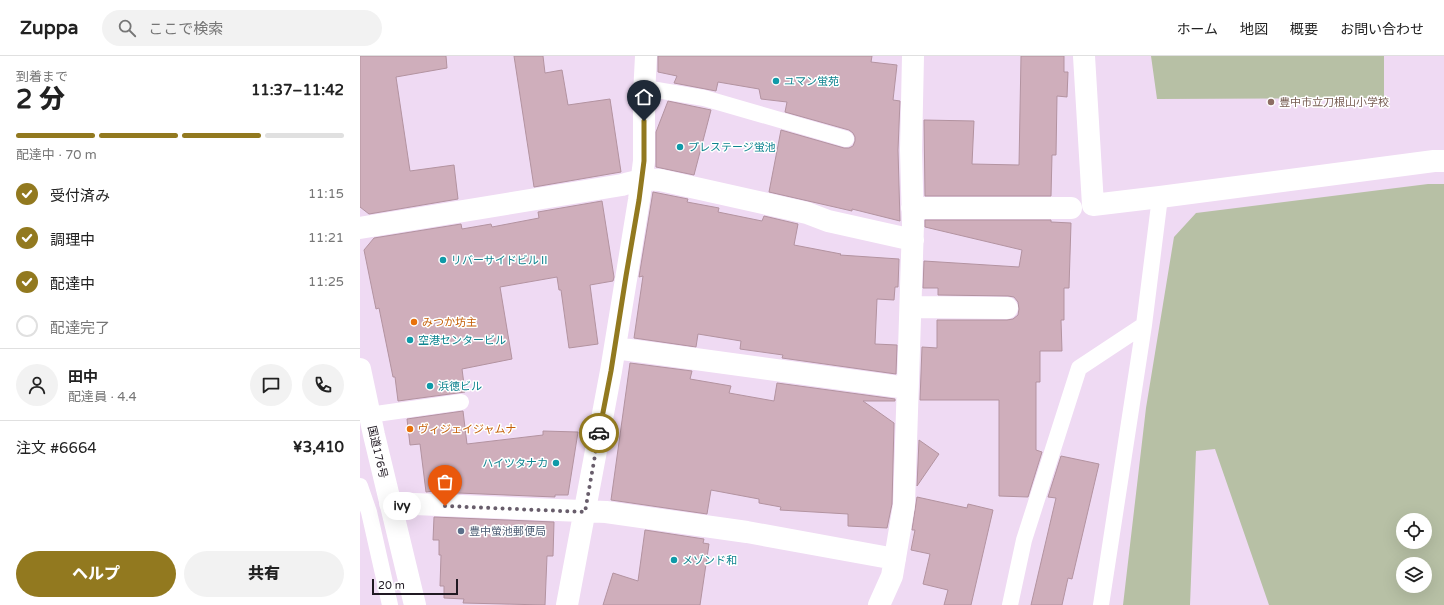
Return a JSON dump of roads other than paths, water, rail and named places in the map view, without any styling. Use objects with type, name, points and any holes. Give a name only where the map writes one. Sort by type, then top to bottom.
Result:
[{"type":"main road","points":[[566,605],[585,512],[615,348],[639,200],[644,161],[646,56]]},
{"type":"main road","points":[[879,605],[892,576],[904,505],[913,240],[911,150],[913,56]]},
{"type":"main road","points":[[1084,56],[1093,205],[1434,161],[1444,161]]},
{"type":"main road","points":[[360,228],[622,185],[641,179],[660,180],[807,213],[828,221],[913,240]]},
{"type":"main road","points":[[912,208],[1071,208]]},
{"type":"main road","points":[[911,307],[1007,308]]},
{"type":"main road","points":[[615,348],[907,388]]},
{"type":"main road","name":"国道176号","points":[[360,370],[368,429],[390,503],[415,605]]},
{"type":"main road","points":[[390,503],[606,512],[747,532],[895,558]]},
{"type":"lane","points":[[645,88],[704,98],[846,139]]},
{"type":"lane","points":[[1101,605],[1144,325],[1160,197]]},
{"type":"lane","points":[[1010,605],[1024,540],[1079,368],[1144,325]]},
{"type":"lane","points":[[368,429],[461,402]]},
{"type":"lane","points":[[360,486],[368,512],[390,605]]},
{"type":"place","name":"ユマン蛍苑","points":[[776,81]]},
{"type":"place","name":"豊中市立刀根山小学校","points":[[1271,102]]},
{"type":"place","name":"プレステージ蛍池","points":[[680,147]]},
{"type":"place","name":"リバーサイドビルⅡ","points":[[443,260]]},
{"type":"place","name":"みつか坊主","points":[[414,322]]},
{"type":"place","name":"空港センタービル","points":[[410,340]]},
{"type":"place","name":"浜徳ビル","points":[[430,386]]},
{"type":"place","name":"ヴィジェイジャムナ","points":[[410,429]]},
{"type":"place","name":"ハイツタナカ","points":[[556,463]]},
{"type":"place","name":"ivy","points":[[445,506]]},
{"type":"place","name":"豊中螢池郵便局","points":[[461,531]]},
{"type":"place","name":"メゾンド和","points":[[674,560]]}]
